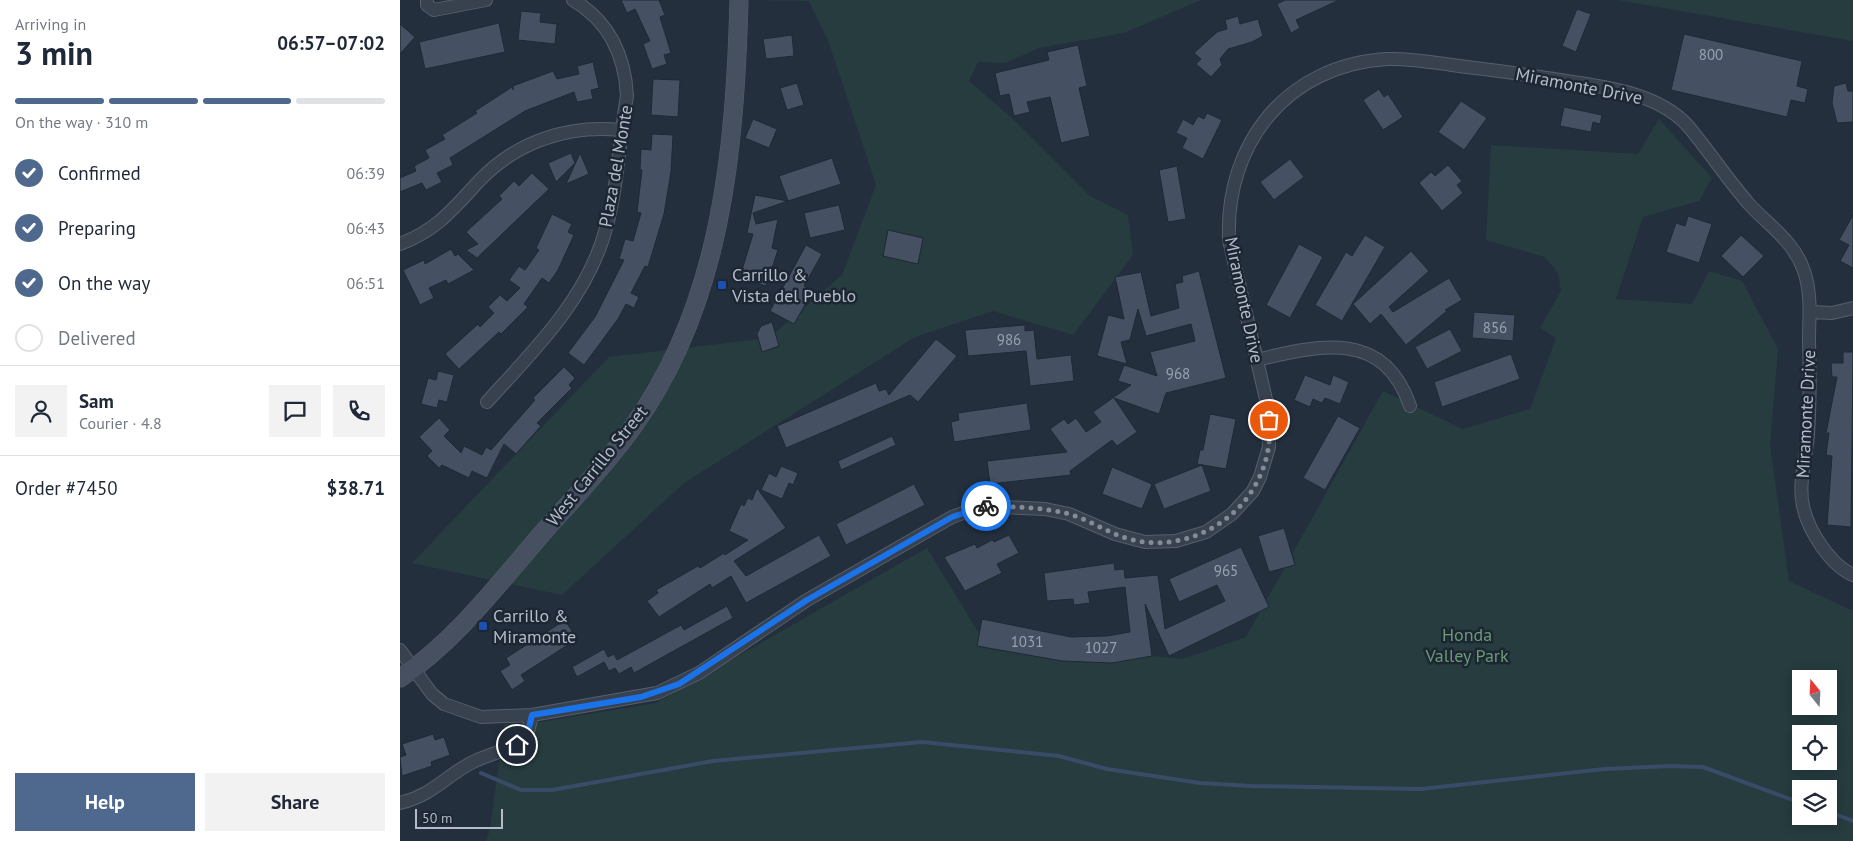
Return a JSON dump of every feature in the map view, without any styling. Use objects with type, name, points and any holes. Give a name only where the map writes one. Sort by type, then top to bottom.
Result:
[{"type":"main road","name":"West Carrillo Street","points":[[407,674],[468,618],[607,458],[632,428],[666,372],[698,298],[720,216],[736,86],[739,0]]},
{"type":"street","points":[[427,0],[428,5],[434,10],[486,0]]},
{"type":"street","name":"Plaza del Monte","points":[[486,402],[562,317],[587,276],[605,232],[612,204],[627,96],[625,73],[618,51],[603,24],[592,13],[573,0]]},
{"type":"street","name":"Miramonte Drive","points":[[400,650],[407,674],[444,704],[464,713],[492,718],[532,715],[641,697],[679,684],[807,600],[952,517],[982,506],[1045,509],[1069,514],[1115,534],[1145,542],[1176,541],[1206,532],[1226,519],[1243,503],[1253,490],[1266,462],[1270,431],[1268,408],[1229,240],[1230,200],[1234,178],[1242,156],[1263,122],[1287,97],[1305,84],[1344,66],[1389,59],[1572,82],[1647,98],[1666,107],[1687,125],[1750,205],[1787,241],[1803,268],[1809,290],[1811,312],[1808,435],[1802,504],[1806,518],[1824,548],[1842,568],[1853,575]]},
{"type":"street","points":[[400,244],[416,238],[448,216],[491,169],[519,149],[562,133],[584,129],[621,130]]},
{"type":"street","points":[[1811,312],[1832,313],[1853,308]]},
{"type":"street","points":[[1256,360],[1317,347],[1339,347],[1367,352],[1381,360],[1392,371],[1404,388],[1410,406]]},
{"type":"street","points":[[400,803],[423,795],[440,786],[475,761],[526,740],[532,715]]},
{"type":"green space","points":[[741,0],[1201,0],[1124,33],[1039,48],[1005,63],[978,62],[969,81],[1015,121],[1090,196],[1128,215],[1133,255],[1073,335],[993,311],[915,337],[684,483],[562,595],[412,563],[609,357],[769,338],[842,275],[876,185],[829,43],[809,1]]},
{"type":"green space","points":[[1618,0],[1853,0],[1853,41]]},
{"type":"green space","name":"Honda Valley Park","points":[[1659,119],[1712,178],[1699,201],[1643,217],[1616,299],[1692,304],[1709,271],[1742,281],[1778,349],[1770,445],[1789,581],[1853,611],[1853,841],[486,841],[490,829],[504,724],[522,725],[656,703],[927,548],[978,632],[996,642],[1183,659],[1246,637],[1383,391],[1463,429],[1530,409],[1556,338],[1540,328],[1561,291],[1558,273],[1545,257],[1486,240],[1491,145],[1638,154]]},
{"type":"building","points":[[621,0],[659,0],[665,15],[660,17],[671,53],[664,55],[667,64],[652,69],[643,44],[650,41],[635,9],[627,13]]},
{"type":"building","points":[[1285,0],[1339,0],[1296,20],[1300,28],[1291,33],[1277,4]]},
{"type":"building","points":[[1577,9],[1591,14],[1576,52],[1562,46]]},
{"type":"building","points":[[521,11],[541,13],[540,22],[557,24],[555,44],[518,40]]},
{"type":"building","points":[[1238,16],[1240,24],[1258,19],[1263,36],[1252,42],[1228,49],[1220,59],[1222,65],[1211,77],[1196,64],[1201,59],[1194,53],[1217,32],[1227,29],[1225,20]]},
{"type":"building","points":[[499,23],[505,52],[425,69],[419,42]]},
{"type":"building","points":[[400,24],[415,37],[400,54]]},
{"type":"building","points":[[1684,34],[1802,61],[1797,86],[1808,89],[1805,103],[1791,100],[1787,117],[1671,90]]},
{"type":"building","points":[[792,35],[794,56],[766,59],[763,39]]},
{"type":"building","points":[[1078,45],[1087,86],[1079,88],[1090,136],[1061,143],[1050,97],[1027,102],[1030,112],[1014,116],[1009,94],[1000,96],[995,73],[1049,60],[1047,52]]},
{"type":"building","points":[[593,62],[599,88],[591,90],[593,99],[577,102],[574,92],[525,111],[450,158],[453,165],[437,173],[442,182],[426,190],[422,183],[400,192],[400,178],[416,171],[414,166],[429,158],[425,150],[445,139],[442,135],[477,113],[475,111],[512,87],[513,90],[513,86],[553,71],[557,79],[579,74],[577,66]]},
{"type":"building","points":[[653,79],[680,80],[678,117],[651,115]]},
{"type":"building","points":[[797,83],[804,105],[787,110],[780,88]]},
{"type":"building","points":[[1846,83],[1848,91],[1853,91],[1853,122],[1837,123],[1832,103],[1834,86]]},
{"type":"building","points":[[1379,89],[1384,97],[1388,94],[1403,117],[1383,130],[1363,100]]},
{"type":"building","points":[[1461,101],[1487,118],[1464,150],[1438,132]]},
{"type":"building","points":[[1564,107],[1602,115],[1600,124],[1593,122],[1591,132],[1560,126]]},
{"type":"building","points":[[1207,113],[1222,120],[1203,159],[1182,148],[1187,138],[1176,133],[1183,119],[1193,125],[1198,116],[1204,119]]},
{"type":"building","points":[[753,119],[777,129],[769,148],[745,138]]},
{"type":"building","points":[[652,134],[673,135],[671,172],[664,214],[648,267],[645,266],[631,293],[639,297],[634,308],[626,304],[618,319],[584,365],[568,353],[595,317],[624,260],[619,259],[625,239],[633,241],[641,213],[637,212],[642,170],[640,170],[641,149],[651,150]]},
{"type":"building","points":[[571,153],[575,163],[556,182],[548,163]]},
{"type":"building","points":[[580,153],[589,174],[566,184]]},
{"type":"building","points":[[832,158],[841,184],[788,201],[779,176]]},
{"type":"building","points":[[1290,159],[1304,177],[1274,200],[1260,182]]},
{"type":"building","points":[[1448,165],[1462,181],[1457,185],[1463,193],[1442,211],[1419,183],[1431,172],[1435,176]]},
{"type":"building","points":[[1177,166],[1186,219],[1168,222],[1159,170]]},
{"type":"building","points":[[532,173],[549,189],[477,258],[466,250],[478,244],[466,232],[502,199],[499,196],[514,181],[519,186]]},
{"type":"building","points":[[755,195],[788,201],[753,213],[756,224],[778,219],[772,248],[778,250],[766,286],[745,280],[748,272],[742,270],[753,234],[747,233]]},
{"type":"building","points":[[839,205],[845,230],[810,238],[804,213]]},
{"type":"building","points":[[552,214],[572,224],[568,232],[574,235],[558,270],[549,283],[542,278],[524,304],[528,307],[501,334],[499,332],[459,369],[445,354],[478,324],[480,327],[494,313],[488,307],[500,295],[507,301],[520,288],[509,280],[519,266],[525,270],[539,250],[536,248]]},
{"type":"building","points":[[1853,215],[1853,268],[1840,261],[1849,245],[1839,240]]},
{"type":"building","points":[[1688,216],[1712,224],[1699,263],[1666,252],[1676,223],[1685,226]]},
{"type":"building","points":[[888,230],[923,238],[918,264],[883,256]]},
{"type":"building","points":[[1365,235],[1385,247],[1342,321],[1315,305],[1346,252],[1352,256]]},
{"type":"building","points":[[1741,235],[1764,256],[1743,277],[1721,256]]},
{"type":"building","points":[[1299,244],[1323,257],[1290,318],[1266,305]]},
{"type":"building","points":[[806,245],[822,254],[804,286],[813,291],[794,324],[770,311]]},
{"type":"building","points":[[451,249],[455,256],[458,254],[474,270],[448,284],[446,280],[429,288],[434,298],[420,305],[403,270],[424,260],[425,264]]},
{"type":"building","points":[[1411,251],[1429,271],[1389,307],[1393,312],[1449,278],[1462,300],[1445,310],[1448,310],[1406,345],[1381,314],[1370,324],[1353,304]]},
{"type":"building","points":[[1199,271],[1226,378],[1166,393],[1159,414],[1114,398],[1137,432],[1117,446],[1112,440],[1070,471],[1071,475],[990,484],[987,461],[1067,452],[1050,429],[1064,419],[1068,424],[1076,418],[1086,432],[1101,422],[1093,412],[1131,385],[1118,381],[1124,365],[1157,376],[1150,352],[1195,341],[1191,324],[1146,336],[1138,309],[1129,343],[1129,340],[1121,342],[1127,364],[1097,356],[1108,315],[1124,319],[1115,277],[1141,272],[1151,316],[1179,308],[1175,284],[1183,282],[1182,276]]},
{"type":"building","points":[[1474,312],[1515,315],[1513,341],[1472,338]]},
{"type":"building","points":[[772,322],[779,346],[762,352],[757,334],[761,326]]},
{"type":"building","points":[[1025,325],[1025,331],[1034,330],[1037,359],[1071,355],[1074,381],[1030,386],[1026,351],[968,356],[965,330]]},
{"type":"building","points":[[1450,329],[1462,351],[1427,369],[1415,347]]},
{"type":"building","points":[[936,339],[957,356],[918,402],[910,395],[786,448],[777,426],[876,383],[879,391],[886,389],[889,395]]},
{"type":"building","points":[[1843,352],[1853,352],[1851,527],[1827,525],[1832,456],[1826,455],[1829,433],[1826,433],[1837,377],[1832,377],[1831,363],[1843,363]]},
{"type":"building","points":[[1511,354],[1520,379],[1442,407],[1434,382]]},
{"type":"building","points":[[564,367],[575,378],[569,385],[572,388],[537,423],[541,426],[516,454],[504,444],[487,478],[472,471],[469,478],[442,465],[439,468],[427,456],[432,451],[419,437],[439,418],[450,430],[444,436],[461,453],[464,446],[482,455],[486,447],[491,450],[535,400],[533,398]]},
{"type":"building","points":[[438,371],[454,375],[447,402],[439,400],[437,408],[421,404],[428,378],[436,380]]},
{"type":"building","points":[[1305,375],[1330,385],[1333,375],[1349,382],[1340,404],[1325,398],[1322,403],[1313,399],[1310,407],[1294,400]]},
{"type":"building","points":[[1027,403],[1031,430],[954,442],[951,422],[959,420],[958,413]]},
{"type":"building","points":[[1210,414],[1236,419],[1226,469],[1197,464],[1200,450],[1203,450]]},
{"type":"building","points":[[1338,416],[1360,428],[1325,490],[1303,478]]},
{"type":"building","points":[[892,436],[896,445],[841,470],[838,461]]},
{"type":"building","points":[[1202,465],[1211,491],[1164,509],[1154,484]]},
{"type":"building","points":[[781,466],[798,473],[793,485],[789,483],[782,499],[761,490],[769,473],[776,477]]},
{"type":"building","points":[[1112,467],[1152,484],[1142,509],[1102,494]]},
{"type":"building","points":[[914,484],[925,505],[846,545],[836,524]]},
{"type":"building","points":[[757,488],[786,528],[734,561],[746,576],[819,535],[831,556],[746,603],[731,576],[712,588],[710,584],[659,617],[647,601],[658,593],[656,590],[698,566],[700,568],[724,553],[725,555],[748,540],[729,531],[741,504],[744,506],[748,498],[752,500]]},
{"type":"building","points":[[1284,528],[1295,565],[1269,572],[1258,536]]},
{"type":"building","points":[[1009,535],[1019,553],[997,564],[1002,573],[965,591],[944,557],[975,544],[977,548],[992,540],[994,542]]},
{"type":"building","points":[[1241,547],[1269,607],[1169,656],[1145,604],[1152,656],[1112,663],[1062,661],[977,646],[982,619],[1071,637],[1107,636],[1130,632],[1125,587],[1088,592],[1090,603],[1074,605],[1073,599],[1047,601],[1044,573],[1114,563],[1115,570],[1124,569],[1125,578],[1158,575],[1165,629],[1225,601],[1217,585],[1179,602],[1169,579]]},
{"type":"building","points":[[727,606],[733,618],[634,673],[631,667],[619,674],[615,668],[609,671],[604,662],[577,677],[572,667],[604,649],[608,657],[614,654],[617,660],[681,625],[684,630]]},
{"type":"building","points":[[565,620],[577,639],[521,675],[525,681],[512,690],[500,671],[510,665],[506,658]]},
{"type":"building","points":[[433,734],[435,740],[444,737],[450,755],[431,762],[432,766],[402,776],[400,757],[406,755],[402,744]]},
{"type":"waterway","points":[[481,773],[521,790],[552,790],[713,761],[922,742],[1059,756],[1107,769],[1200,783],[1251,786],[1421,789],[1605,769],[1670,766],[1703,767],[1792,800]]},
{"type":"waterway","points":[[1837,815],[1853,821]]},
{"type":"way so far","points":[[986,506],[1045,509],[1069,514],[1115,534],[1145,542],[1176,541],[1192,537],[1220,524],[1243,503],[1253,490],[1266,462],[1269,447],[1269,420]]},
{"type":"place","name":"Carrillo & Vista del Pueblo","points":[[722,285]]},
{"type":"place","name":"Carrillo & Miramonte","points":[[483,626]]},
{"type":"route","points":[[517,745],[526,740],[532,715],[641,697],[679,684],[699,673],[807,600],[952,517],[986,506]]}]
